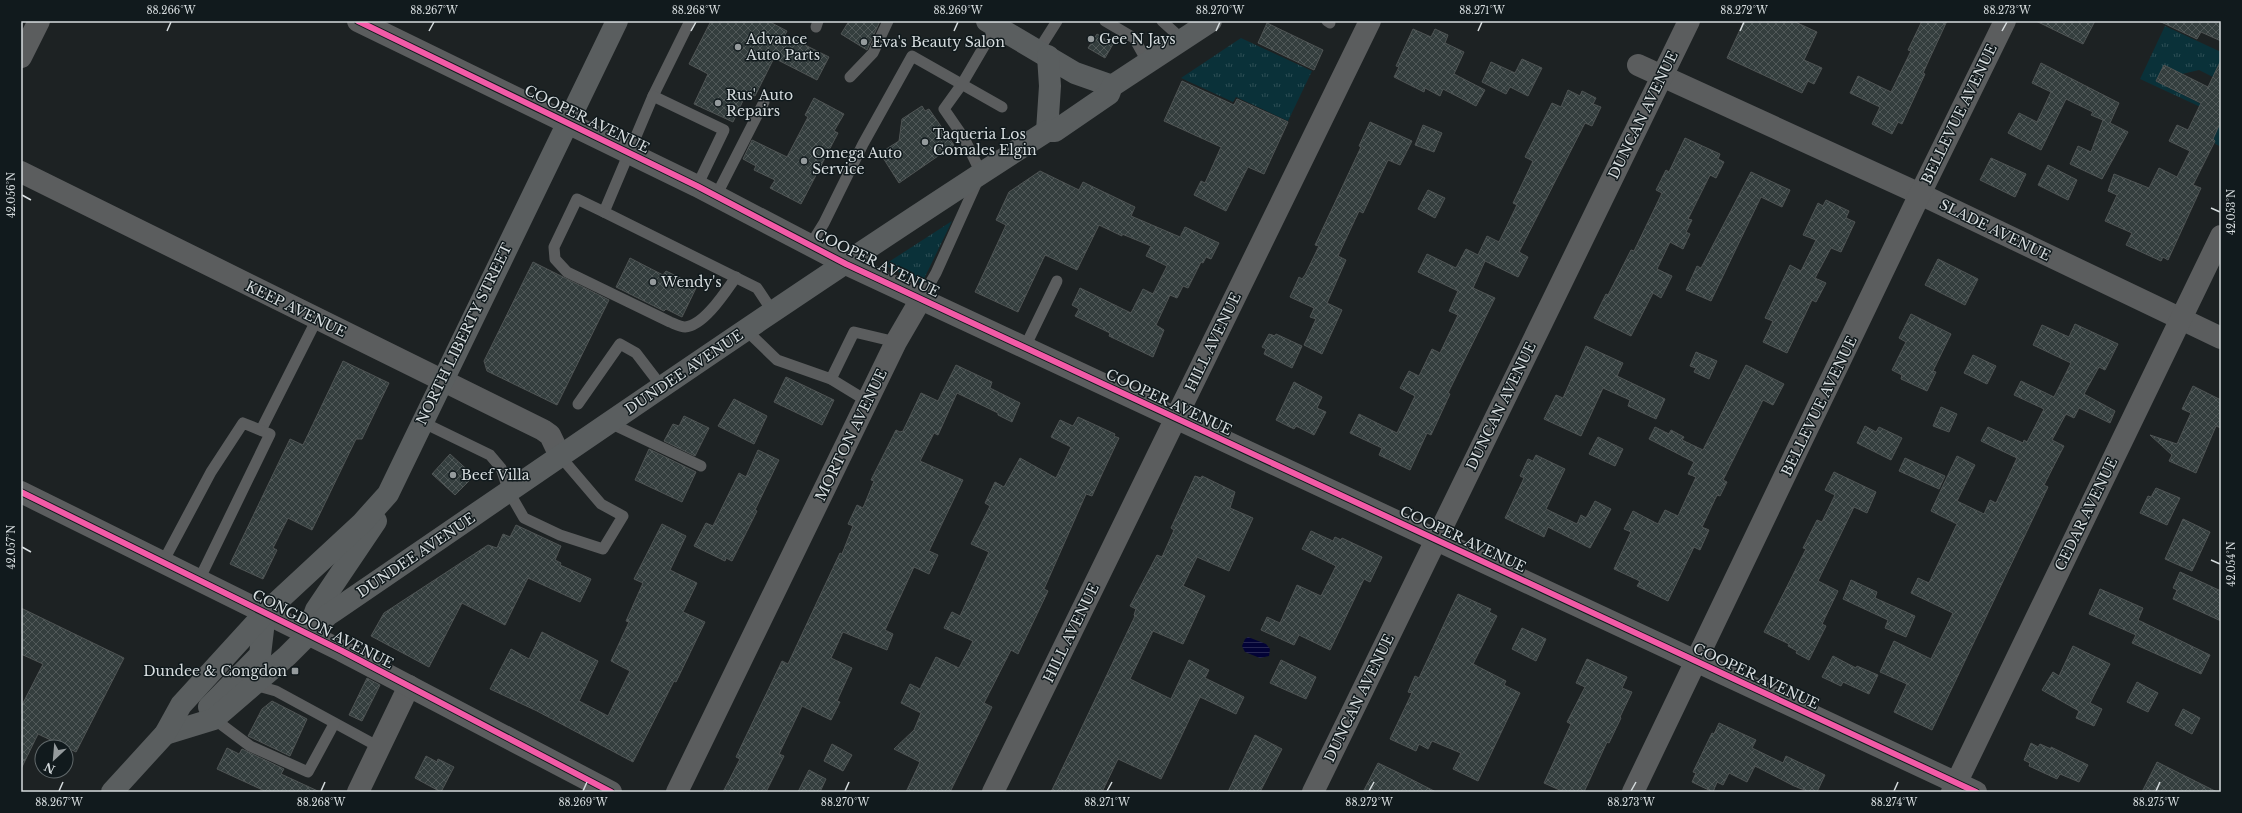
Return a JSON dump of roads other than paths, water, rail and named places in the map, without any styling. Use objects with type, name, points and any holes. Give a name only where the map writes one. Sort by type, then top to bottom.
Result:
[{"type":"main road","name":"NORTH LIBERTY STREET","points":[[265,613],[362,523],[388,494],[441,381],[616,21]]},
{"type":"main road","name":"DUNDEE AVENUE","points":[[165,734],[214,719],[255,684],[328,615],[746,330],[981,173],[1048,131],[1055,131],[1109,94],[1112,86],[1211,21]]},
{"type":"main road","points":[[992,24],[1075,72],[1112,86]]},
{"type":"main road","points":[[1043,53],[1050,86],[1048,131]]},
{"type":"main road","points":[[307,634],[316,610],[373,528],[388,494]]},
{"type":"main road","points":[[190,726],[260,655],[265,613]]},
{"type":"main road","name":"DUNDEE AVENUE","points":[[112,792],[165,734],[181,705],[265,613]]},
{"type":"street","points":[[21,57],[39,21]]},
{"type":"street","name":"COOPER AVENUE","points":[[358,21],[706,191],[811,244],[846,264],[1697,662],[1954,788],[1976,792]]},
{"type":"street","name":"HILL AVENUE","points":[[994,792],[1370,21]]},
{"type":"street","name":"BELLEVUE AVENUE","points":[[1633,792],[1697,662],[1920,194],[2005,21]]},
{"type":"street","name":"DUNCAN AVENUE","points":[[1313,792],[1662,76],[1683,23]]},
{"type":"street","name":"SLADE AVENUE","points":[[1638,65],[1920,194],[2221,338]]},
{"type":"street","name":"KEEP AVENUE","points":[[21,172],[441,381],[544,430],[550,434],[560,456]]},
{"type":"street","name":"CEDAR AVENUE","points":[[1954,788],[2221,236]]},
{"type":"street","name":"MORTON AVENUE","points":[[677,792],[896,342],[921,299]]},
{"type":"street","name":"CONGDON AVENUE","points":[[21,492],[307,634],[611,792]]},
{"type":"street","points":[[358,792],[409,686]]},
{"type":"lane","points":[[604,212],[653,96],[690,21]]},
{"type":"lane","points":[[850,77],[873,53],[888,21]]},
{"type":"lane","points":[[1043,53],[1057,21]]},
{"type":"lane","points":[[1105,21],[1134,38],[1148,63]]},
{"type":"lane","points":[[1162,21],[1183,40]]},
{"type":"lane","points":[[981,173],[964,138],[944,109],[962,84],[992,24]]},
{"type":"lane","points":[[811,244],[824,223],[863,144],[912,56],[1002,107]]},
{"type":"lane","points":[[653,96],[724,130],[706,191]]},
{"type":"lane","points":[[706,191],[764,102]]},
{"type":"lane","name":"MORTON AVENUE","points":[[921,299],[939,267],[981,173]]},
{"type":"lane","points":[[736,277],[709,312],[697,322],[684,327],[670,322],[567,272],[555,259],[554,248],[577,199],[736,277],[757,288],[773,312]]},
{"type":"lane","points":[[1025,347],[1058,281]]},
{"type":"lane","points":[[261,430],[317,319]]},
{"type":"lane","points":[[746,330],[777,360],[831,379],[867,401]]},
{"type":"lane","points":[[831,379],[854,332],[896,342]]},
{"type":"lane","points":[[578,404],[620,344],[636,353],[662,387]]},
{"type":"lane","points":[[422,422],[490,455],[501,468],[509,492],[524,518],[560,535],[603,549],[623,516],[601,504],[560,456]]},
{"type":"lane","points":[[163,562],[211,472],[244,423],[270,434],[199,580]]},
{"type":"lane","points":[[610,423],[701,466]]},
{"type":"lane","points":[[255,684],[276,691],[334,724],[380,747]]},
{"type":"lane","points":[[214,719],[250,746],[308,772],[334,724]]},
{"type":"place","name":"Gee N Jays","points":[[1091,39]]},
{"type":"place","name":"Eva's Beauty Salon","points":[[864,42]]},
{"type":"place","name":"Advance Auto Parts","points":[[738,47]]},
{"type":"place","name":"Rus' Auto Repairs","points":[[718,103]]},
{"type":"place","name":"Taqueria Los Comales Elgin","points":[[925,142]]},
{"type":"place","name":"Omega Auto Service","points":[[804,161]]},
{"type":"place","name":"Wendy's","points":[[653,282]]},
{"type":"place","name":"Beef Villa","points":[[453,475]]},
{"type":"place","name":"Dundee & Congdon","points":[[295,671]]}]
